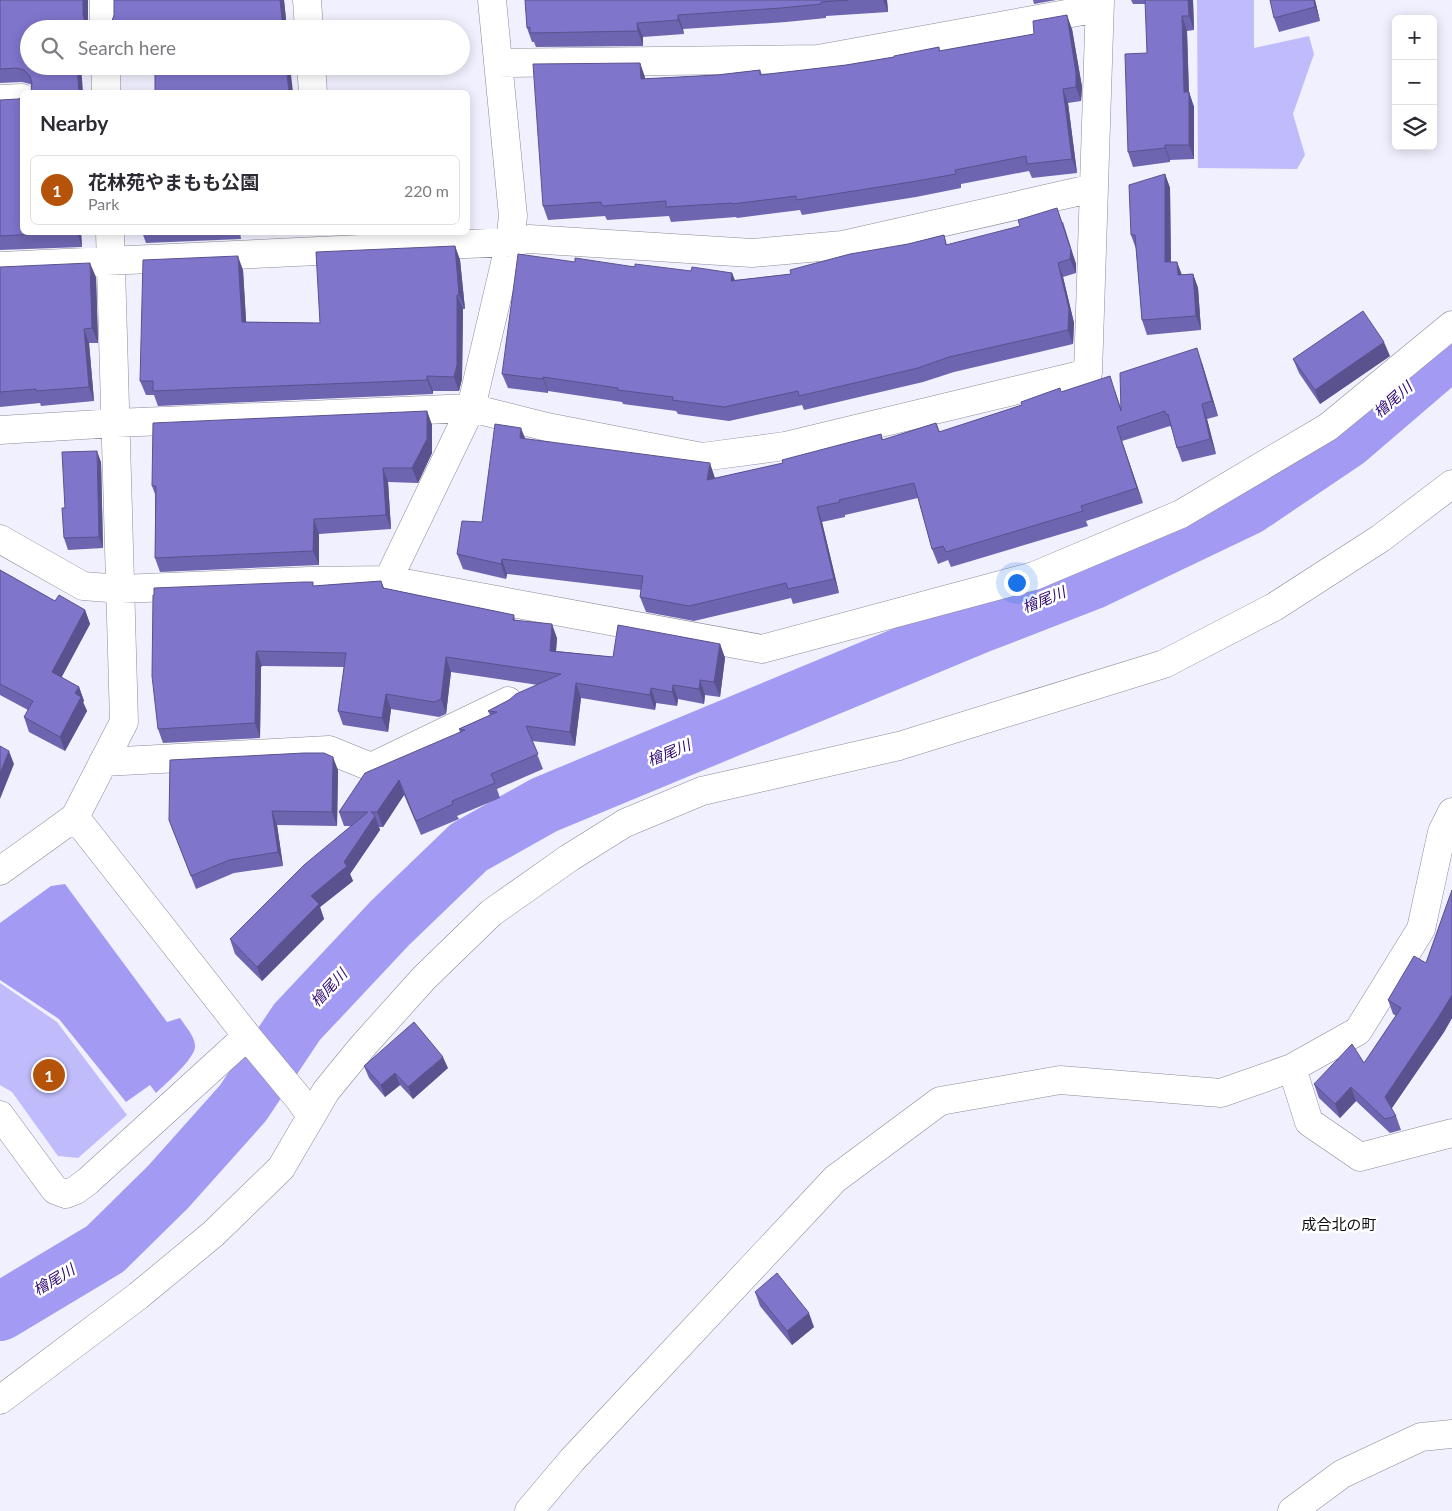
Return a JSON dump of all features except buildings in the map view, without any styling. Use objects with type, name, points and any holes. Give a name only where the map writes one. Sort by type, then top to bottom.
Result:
[{"type":"street","points":[[104,0],[104,20]]},
{"type":"street","points":[[307,0],[308,20]]},
{"type":"street","points":[[388,580],[471,408],[510,242],[514,216],[492,0]]},
{"type":"street","points":[[0,430],[116,423],[471,408],[547,427],[702,457],[785,446],[1088,373],[1099,4],[818,59],[498,63]]},
{"type":"street","points":[[106,75],[106,90]]},
{"type":"street","points":[[312,75],[313,90]]},
{"type":"street","points":[[0,99],[20,98]]},
{"type":"street","points":[[0,266],[111,261],[324,242],[510,242],[529,239],[752,253],[842,245],[1094,188]]},
{"type":"street","points":[[0,871],[75,817],[124,722],[110,235]]},
{"type":"street","points":[[0,539],[83,586],[121,589],[309,581],[388,580],[762,649],[1034,576],[1181,514],[1328,427],[1452,325]]},
{"type":"street","points":[[1,1397],[138,1296],[212,1234],[282,1168],[305,1108],[326,1091],[362,1046],[424,978],[491,913],[569,858],[625,823],[702,791],[899,746],[1164,664],[1274,607],[1381,538],[1452,484]]},
{"type":"street","points":[[104,762],[329,750],[371,767],[508,701]]},
{"type":"street","points":[[529,1511],[572,1460],[835,1179],[940,1102],[1060,1080],[1221,1093],[1292,1068],[1358,1031],[1422,930],[1442,832],[1452,812]]},
{"type":"street","points":[[75,817],[305,1108]]},
{"type":"street","points":[[0,1115],[55,1190],[66,1194],[76,1190],[88,1181],[249,1039]]},
{"type":"street","points":[[1292,1068],[1309,1122],[1360,1157],[1452,1133]]},
{"type":"street","points":[[1292,1511],[1342,1474],[1421,1437],[1452,1434]]},
{"type":"shaded area","points":[[1197,0],[1254,0],[1254,48],[1309,36],[1314,54],[1293,114],[1305,155],[1297,169],[1198,168]]},
{"type":"shaded area","points":[[65,884],[167,1022],[180,1018],[193,1038],[195,1045],[191,1056],[180,1070],[156,1093],[150,1085],[126,1102],[59,1019],[0,980],[0,923],[51,886]]},
{"type":"shaded area","points":[[0,983],[57,1022],[127,1115],[78,1158],[58,1156],[12,1092],[0,1085]]},
{"type":"waterway","name":"檜尾川","points":[[0,1312],[105,1249],[168,1187],[243,1103],[297,1022],[390,923],[469,847],[544,805],[980,624],[1091,581],[1248,506],[1346,440],[1452,349]]},
{"type":"place","name":"花林苑やまもも公園","points":[[49,1075]]},
{"type":"district","name":"成合北の町","points":[[1339,1225]]}]
